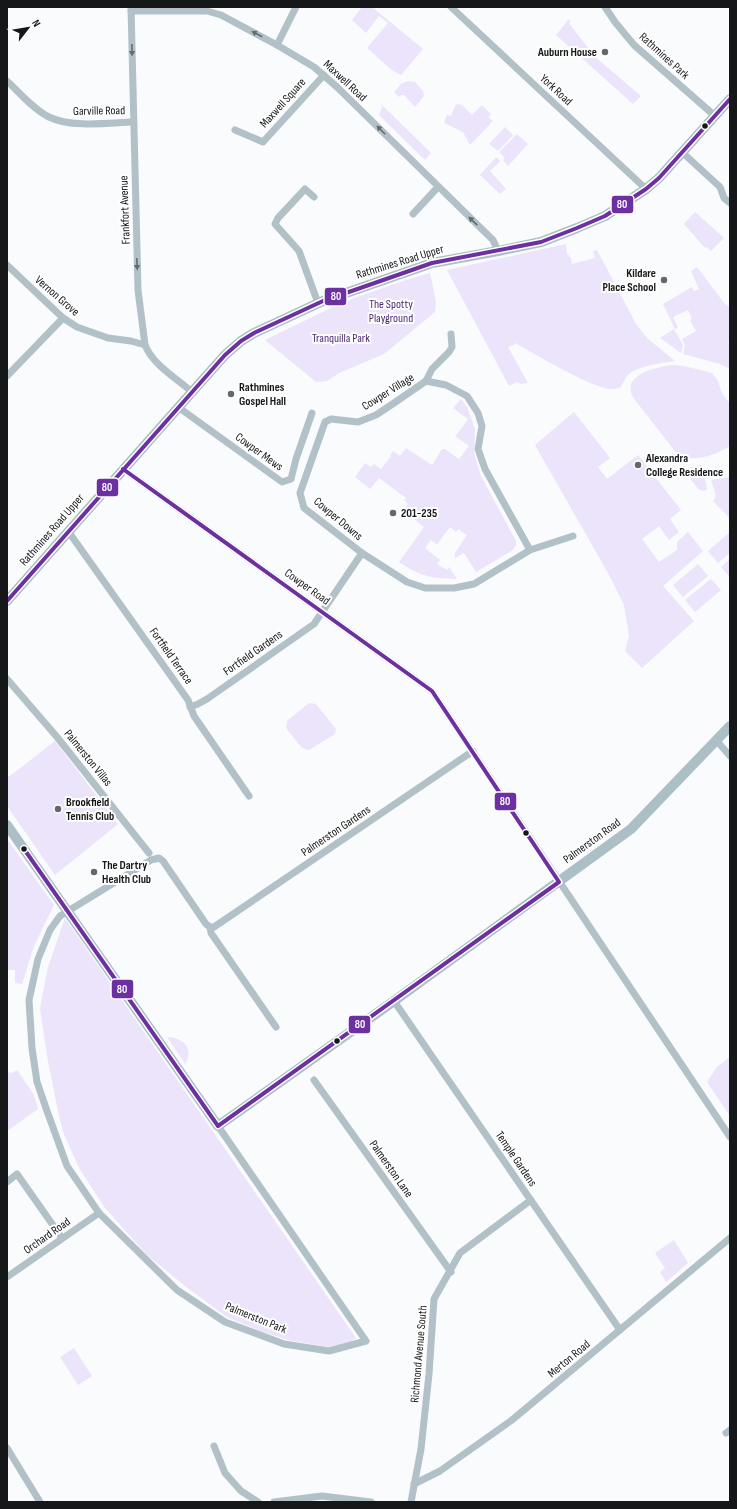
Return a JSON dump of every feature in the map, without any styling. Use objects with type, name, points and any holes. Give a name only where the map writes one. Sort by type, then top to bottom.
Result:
[{"type":"street","points":[[277,45],[296,7]]},
{"type":"street","name":"York Road","points":[[451,7],[646,189]]},
{"type":"street","name":"Rathmines Park","points":[[605,7],[618,27],[634,45],[715,116]]},
{"type":"street","name":"Maxwell Road","points":[[131,9],[207,12],[221,15],[314,67],[493,240],[498,251]]},
{"type":"street","name":"Frankfort Avenue","points":[[131,9],[138,290],[145,345],[148,353],[156,362],[192,392]]},
{"type":"street","name":"Maxwell Square","points":[[235,130],[263,142],[324,75]]},
{"type":"street","name":"Garville Road","points":[[7,81],[38,110],[61,122],[133,122]]},
{"type":"street","name":"Rathmines Road Upper","points":[[7,601],[178,407],[225,355],[241,341],[254,333],[318,303],[434,262],[541,242],[605,216],[646,189],[659,178],[730,99]]},
{"type":"street","points":[[683,153],[720,187],[724,198],[730,203]]},
{"type":"street","points":[[412,214],[438,187]]},
{"type":"street","points":[[314,198],[305,189],[278,218],[275,224],[299,251],[318,303]]},
{"type":"street","name":"Vernon Grove","points":[[7,265],[63,318],[77,327],[93,334],[108,338],[131,341],[145,345]]},
{"type":"street","points":[[7,376],[63,318]]},
{"type":"street","name":"Cowper Village","points":[[339,419],[358,422],[376,415],[426,381],[432,369],[452,347],[451,334]]},
{"type":"street","name":"Cowper Village","points":[[426,381],[446,385],[467,396],[478,413],[482,426],[478,449],[484,469],[530,550]]},
{"type":"street","name":"Cowper Mews","points":[[178,407],[282,482],[291,479],[296,459],[312,413]]},
{"type":"street","name":"Cowper Downs","points":[[339,419],[331,419],[325,422],[300,493],[304,508],[362,553],[407,582],[425,588],[454,588],[474,584],[530,550],[573,536]]},
{"type":"street","name":"Cowper Road","points":[[123,469],[432,690],[730,1137]]},
{"type":"street","name":"Fortfield Terrace","points":[[68,531],[188,700],[194,716],[249,796]]},
{"type":"street","name":"Cowper Downs","points":[[322,611],[362,553]]},
{"type":"street","name":"Fortfield Gardens","points":[[190,707],[207,699],[314,624],[322,611]]},
{"type":"street","name":"Palmerston Villas","points":[[7,679],[57,737],[149,853]]},
{"type":"street","name":"Palmerston Road","points":[[218,1126],[394,1001],[631,829],[730,726]]},
{"type":"street","points":[[716,740],[730,756]]},
{"type":"street","name":"Palmerston Gardens","points":[[210,927],[214,927],[472,751]]},
{"type":"street","name":"Palmerston Park","points":[[7,826],[68,910],[366,1341],[329,1351],[284,1344],[225,1322],[177,1290],[99,1212],[67,1166],[47,1112],[38,1082],[32,1048],[29,1000],[38,959],[50,930],[60,916],[68,910]]},
{"type":"street","points":[[68,910],[151,860],[159,858],[163,861],[206,924],[210,927],[211,933],[276,1027]]},
{"type":"street","name":"Temple Gardens","points":[[394,1001],[620,1330]]},
{"type":"street","name":"Palmerston Lane","points":[[314,1080],[451,1272]]},
{"type":"street","points":[[7,1182],[17,1174],[62,1238]]},
{"type":"street","name":"Richmond Avenue South","points":[[411,1502],[421,1449],[434,1299],[451,1272],[460,1253],[531,1200]]},
{"type":"street","name":"Orchard Road","points":[[7,1277],[99,1212]]},
{"type":"street","name":"Merton Road","points":[[414,1484],[440,1471],[512,1420],[730,1238]]},
{"type":"street","points":[[214,1446],[225,1473],[241,1491],[258,1502]]},
{"type":"street","points":[[7,1448],[40,1502]]},
{"type":"street","points":[[274,1502],[322,1496],[371,1502]]},
{"type":"green space","points":[[362,7],[372,7],[423,49],[401,75],[392,70],[367,48],[388,23],[379,16],[366,33],[352,20]]},
{"type":"green space","points":[[569,19],[569,23],[594,56],[641,96],[633,104],[556,35]]},
{"type":"green space","points":[[407,81],[415,82],[423,91],[424,96],[415,107],[404,95],[399,97],[394,92],[401,84]]},
{"type":"green space","points":[[381,104],[431,153],[425,160],[379,115],[382,107]]},
{"type":"green space","points":[[456,104],[462,105],[472,115],[482,105],[491,114],[488,117],[493,121],[470,145],[463,132],[444,123],[447,115],[451,116]]},
{"type":"green space","points":[[505,127],[513,135],[498,151],[489,144]]},
{"type":"green space","points":[[517,134],[528,144],[508,166],[503,160],[505,158],[499,152]]},
{"type":"green space","points":[[496,157],[500,161],[490,171],[506,189],[500,194],[480,175]]},
{"type":"green space","points":[[695,212],[724,238],[711,251],[707,247],[705,248],[684,224]]},
{"type":"green space","points":[[566,244],[567,253],[571,258],[572,264],[595,258],[593,251],[597,250],[636,324],[647,338],[675,361],[650,365],[637,369],[628,375],[621,387],[612,389],[592,384],[579,378],[515,343],[514,345],[508,347],[528,383],[521,384],[517,382],[509,386],[447,270]]},
{"type":"green space","points":[[697,267],[724,303],[730,308],[730,340],[728,342],[730,346],[730,369],[720,364],[683,354],[685,345],[682,339],[696,331],[690,320],[692,319],[688,310],[673,317],[678,327],[675,329],[663,304],[692,287],[694,291],[699,289],[691,271]]},
{"type":"green space","name":"Tranquilla Park","points":[[430,273],[436,302],[435,312],[384,354],[339,373],[327,381],[316,382],[265,340],[343,302]]},
{"type":"green space","points":[[674,329],[683,345],[681,353],[660,338]]},
{"type":"green space","points":[[672,365],[684,366],[712,373],[718,381],[722,393],[730,404],[730,446],[705,457],[691,458],[678,455],[635,400],[632,395],[631,385],[639,375],[652,369]]},
{"type":"green space","points":[[461,399],[467,407],[475,429],[474,453],[481,476],[516,541],[516,545],[513,550],[476,572],[464,553],[455,558],[455,553],[467,535],[458,529],[456,532],[450,527],[438,545],[431,540],[425,548],[440,560],[437,564],[447,570],[449,567],[457,579],[426,576],[399,562],[424,527],[403,510],[408,504],[404,500],[406,498],[379,478],[370,489],[355,477],[365,463],[371,467],[374,464],[381,469],[393,451],[400,456],[406,448],[432,465],[442,449],[445,449],[459,459],[469,446],[455,436],[468,419],[453,408]]},
{"type":"green space","points":[[574,412],[610,458],[598,467],[607,479],[638,455],[681,510],[670,519],[679,532],[669,540],[659,526],[642,539],[659,562],[677,550],[677,542],[688,532],[703,551],[663,586],[694,621],[642,668],[625,651],[629,636],[624,605],[608,573],[535,445]]},
{"type":"green space","points":[[702,465],[707,489],[704,491],[699,490],[683,469]]},
{"type":"green space","points":[[730,477],[730,518],[713,501],[716,496],[711,480]]},
{"type":"green space","points":[[730,532],[730,553],[718,563],[708,551]]},
{"type":"green space","points":[[730,559],[730,578],[721,567]]},
{"type":"green space","points":[[698,564],[708,576],[683,597],[673,585]]},
{"type":"green space","points":[[711,579],[721,590],[695,612],[685,600]]},
{"type":"green space","points":[[309,703],[316,704],[336,729],[335,734],[309,750],[302,748],[286,728],[287,721]]},
{"type":"green space","name":"Brookfield Tennis Club","points":[[55,741],[118,824],[55,875],[7,806],[7,777]]},
{"type":"green space","points":[[7,839],[54,905],[34,946],[22,984],[15,983],[15,970],[8,970],[7,968]]},
{"type":"green space","points":[[65,918],[356,1338],[351,1342],[328,1347],[288,1340],[260,1331],[227,1317],[190,1290],[147,1255],[105,1208],[79,1168],[63,1132],[47,1056],[40,1008],[48,967]]},
{"type":"green space","points":[[167,1037],[182,1041],[188,1048],[189,1053],[185,1064]]},
{"type":"green space","points":[[730,1057],[730,1116],[707,1082],[717,1067]]},
{"type":"green space","points":[[17,1070],[34,1095],[38,1109],[7,1131],[7,1072],[12,1073]]},
{"type":"green space","points":[[674,1240],[688,1263],[666,1282],[660,1272],[665,1268],[655,1253]]},
{"type":"green space","points":[[74,1348],[92,1376],[78,1385],[60,1357]]},
{"type":"transit line","name":"80","points":[[7,601],[225,355],[241,341],[254,333],[323,301],[432,263],[541,242],[605,216],[646,189],[659,178],[730,99]]},
{"type":"transit line","name":"80","points":[[24,849],[218,1126],[559,882],[432,691],[123,469]]},
{"type":"place","name":"Auburn House","points":[[605,52]]},
{"type":"place","name":"Kildare Place School","points":[[664,280]]},
{"type":"place","name":"Rathmines Gospel Hall","points":[[231,394]]},
{"type":"place","name":"Alexandra College Residence","points":[[638,465]]},
{"type":"place","name":"201-235","points":[[393,513]]},
{"type":"place","name":"Brookfield Tennis Club","points":[[58,809]]},
{"type":"place","name":"The Dartry Health Club","points":[[94,872]]},
{"type":"park label","name":"The Spotty Playground","points":[[391,311]]}]
